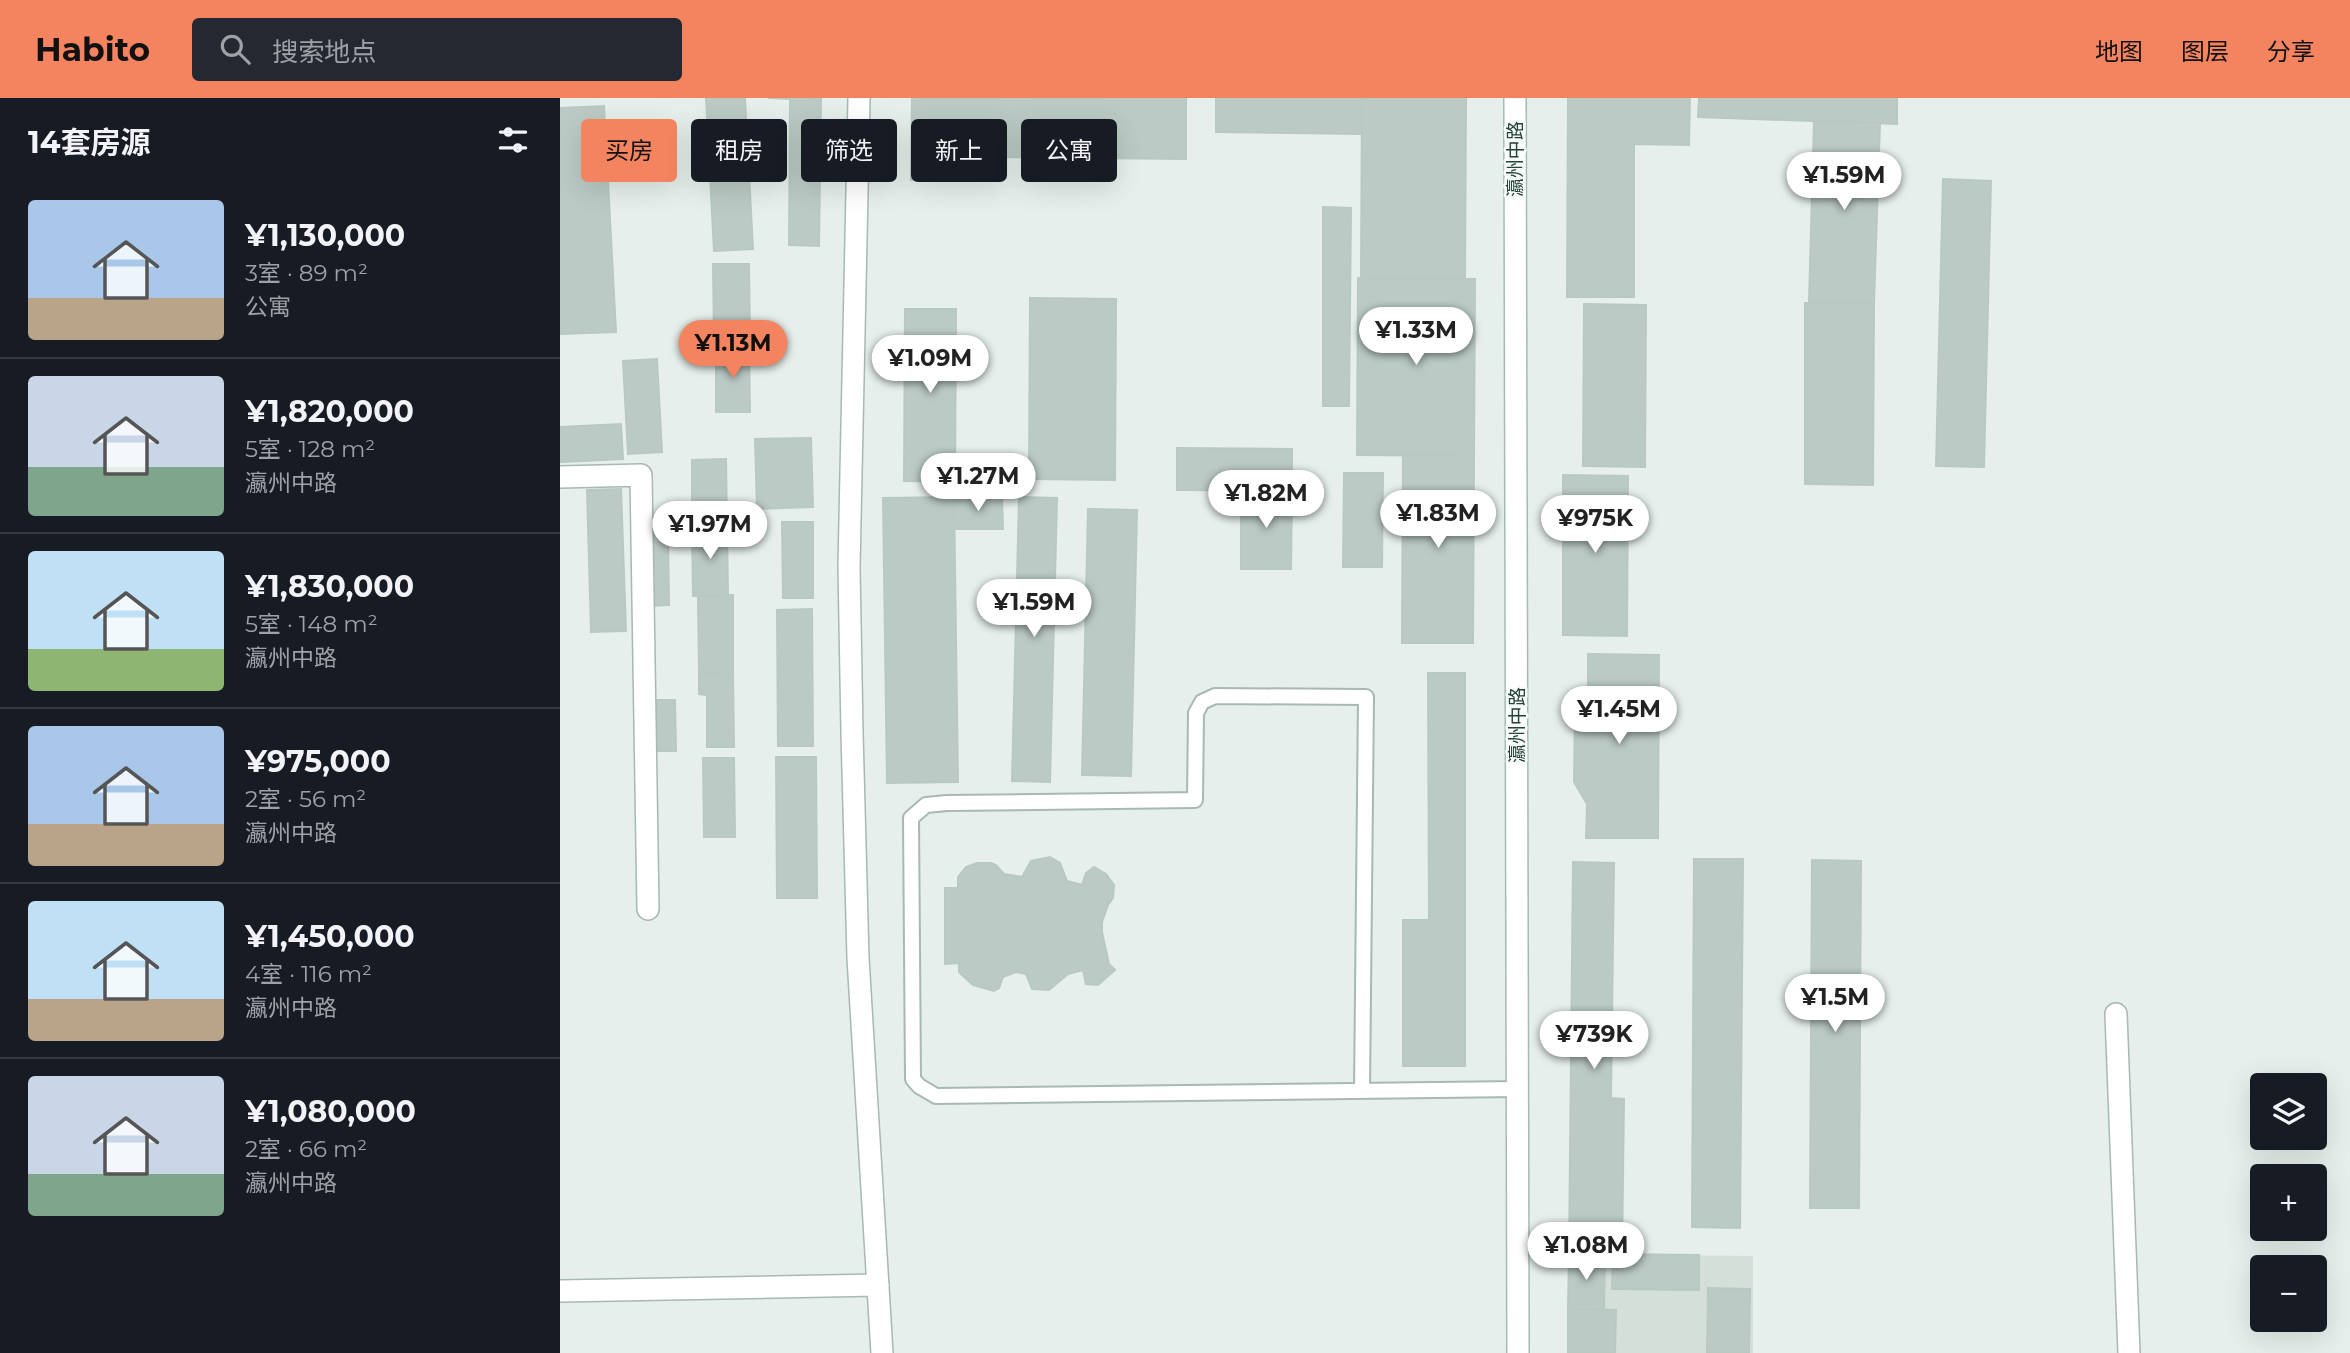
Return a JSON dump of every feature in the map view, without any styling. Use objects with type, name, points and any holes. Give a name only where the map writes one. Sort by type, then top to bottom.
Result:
[{"type":"street","points":[[859,98],[849,567],[852,732],[858,958],[882,1353]]},
{"type":"street","name":"瀛州中路","points":[[1515,98],[1518,1353]]},
{"type":"street","points":[[560,477],[641,475],[648,909]]},
{"type":"street","points":[[2116,1014],[2129,1353]]},
{"type":"street","points":[[560,1291],[878,1285]]},
{"type":"lane","points":[[1362,1091],[1366,697],[1215,696],[1202,702],[1196,713],[1195,800],[947,803],[926,805],[911,818],[913,1079],[936,1096],[1362,1091],[1518,1089]]},
{"type":"shaded area","points":[[1569,1254],[1753,1256],[1753,1353],[1568,1353]]},
{"type":"building","points":[[706,98],[745,98],[746,119],[707,119]]},
{"type":"building","points":[[768,98],[821,98],[821,119],[801,119],[801,182],[820,182],[819,246],[789,245],[790,99]]},
{"type":"building","points":[[912,98],[1186,98],[1186,159],[1117,158],[1117,119],[1021,119],[1021,157],[1007,157],[1007,119],[912,119]]},
{"type":"building","points":[[1216,98],[1362,98],[1362,134],[1216,132]]},
{"type":"building","points":[[1362,98],[1466,98],[1465,279],[1361,278]]},
{"type":"building","points":[[1568,98],[1690,98],[1689,145],[1634,144],[1634,297],[1567,297]]},
{"type":"building","points":[[1699,98],[1897,98],[1897,124],[1698,117]]},
{"type":"building","points":[[604,106],[605,119],[581,119],[581,182],[608,182],[616,332],[560,334],[560,108]]},
{"type":"building","points":[[1814,121],[1880,123],[1874,304],[1809,302]]},
{"type":"building","points":[[1943,179],[1991,181],[1984,467],[1936,466]]},
{"type":"building","points":[[710,182],[749,182],[753,249],[714,251]]},
{"type":"building","points":[[1323,207],[1351,208],[1349,406],[1323,406]]},
{"type":"building","points":[[713,264],[749,264],[750,341],[714,341]]},
{"type":"building","points":[[1358,278],[1475,279],[1474,456],[1357,455]]},
{"type":"building","points":[[1030,298],[1116,299],[1115,480],[1029,479]]},
{"type":"building","points":[[1805,303],[1874,304],[1873,485],[1805,484]]},
{"type":"building","points":[[1584,304],[1646,305],[1645,467],[1583,466]]},
{"type":"building","points":[[905,309],[956,309],[955,482],[904,481]]},
{"type":"building","points":[[749,348],[750,412],[716,412],[716,349]]},
{"type":"building","points":[[657,359],[662,452],[628,454],[623,361]]},
{"type":"building","points":[[621,424],[623,459],[560,462],[560,427]]},
{"type":"building","points":[[811,438],[813,507],[757,509],[755,439]]},
{"type":"building","points":[[1177,448],[1292,449],[1292,491],[1177,490]]},
{"type":"building","points":[[1403,456],[1474,456],[1473,643],[1402,643]]},
{"type":"building","points":[[726,459],[727,526],[692,526],[692,460]]},
{"type":"building","points":[[1344,473],[1383,473],[1382,567],[1343,567]]},
{"type":"building","points":[[1563,475],[1628,476],[1627,636],[1563,635]]},
{"type":"building","points":[[621,489],[626,631],[591,632],[587,490]]},
{"type":"building","points":[[1241,491],[1292,491],[1291,569],[1241,569]]},
{"type":"building","points":[[1002,496],[1003,529],[954,529],[954,497]]},
{"type":"building","points":[[954,497],[958,782],[887,783],[883,498]]},
{"type":"building","points":[[1019,497],[1057,498],[1050,782],[1012,781]]},
{"type":"building","points":[[1088,509],[1137,510],[1131,776],[1082,775]]},
{"type":"building","points":[[782,522],[813,522],[813,598],[783,598]]},
{"type":"building","points":[[692,526],[727,526],[728,596],[693,596]]},
{"type":"building","points":[[668,529],[669,605],[651,606],[649,530]]},
{"type":"building","points":[[733,595],[733,672],[699,673],[698,596]]},
{"type":"building","points":[[812,609],[813,746],[778,746],[777,610]]},
{"type":"building","points":[[1588,654],[1659,655],[1658,838],[1586,838],[1587,804],[1574,782],[1575,702],[1588,687]]},
{"type":"building","points":[[733,672],[734,747],[707,747],[707,695],[699,694],[699,673]]},
{"type":"building","points":[[1428,673],[1465,673],[1465,920],[1429,920]]},
{"type":"building","points":[[653,700],[675,700],[676,751],[653,751]]},
{"type":"building","points":[[776,757],[816,757],[817,898],[777,898]]},
{"type":"building","points":[[703,758],[734,758],[735,837],[704,837]]},
{"type":"building","points":[[1050,857],[1060,863],[1067,881],[1082,885],[1086,873],[1094,867],[1106,874],[1114,885],[1113,898],[1102,922],[1102,932],[1109,964],[1115,970],[1098,985],[1086,984],[1083,970],[1068,974],[1049,990],[1032,989],[1026,974],[1016,972],[1003,977],[999,988],[994,991],[973,985],[959,972],[959,963],[945,964],[945,888],[958,888],[958,877],[966,867],[977,863],[991,863],[1004,874],[1022,877],[1031,861]]},
{"type":"building","points":[[1694,859],[1743,859],[1740,1228],[1692,1227]]},
{"type":"building","points":[[1812,860],[1861,861],[1859,1208],[1810,1208]]},
{"type":"building","points":[[1573,862],[1614,863],[1611,1098],[1624,1099],[1622,1255],[1569,1254]]},
{"type":"building","points":[[1403,920],[1465,920],[1465,1066],[1403,1066]]},
{"type":"building","points":[[1569,1254],[1605,1254],[1604,1309],[1568,1309]]},
{"type":"building","points":[[1613,1254],[1699,1255],[1699,1290],[1612,1289]]},
{"type":"building","points":[[1708,1288],[1750,1289],[1749,1353],[1707,1353]]},
{"type":"building","points":[[1568,1309],[1616,1310],[1615,1353],[1568,1353]]}]
